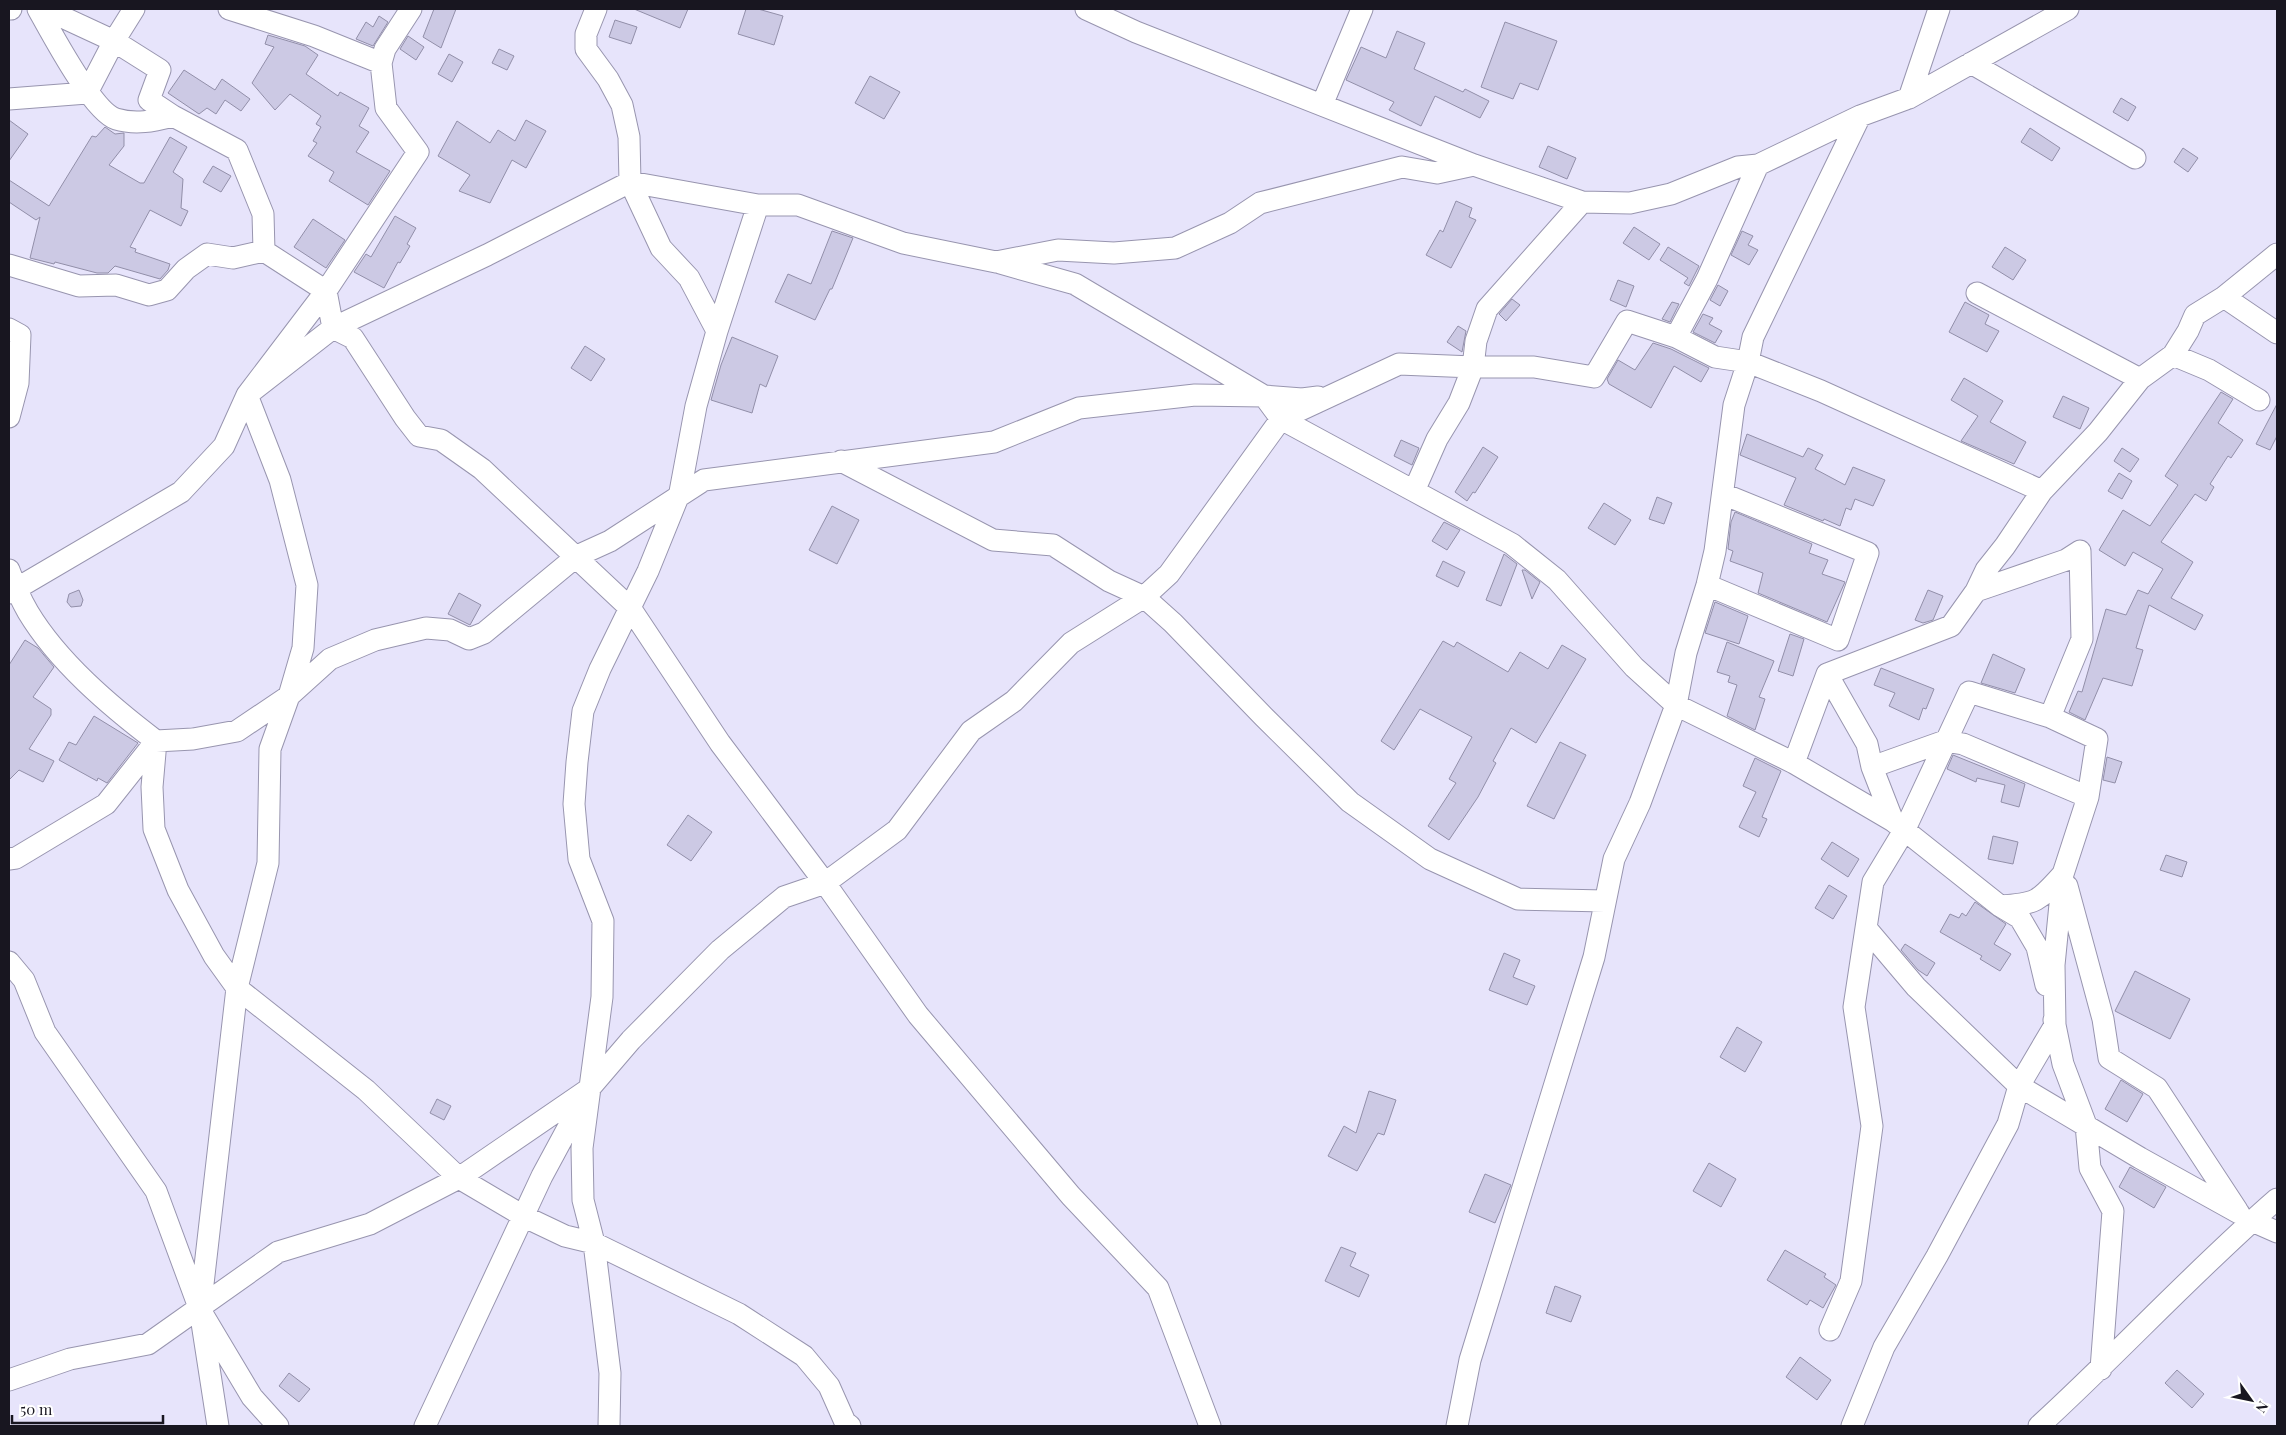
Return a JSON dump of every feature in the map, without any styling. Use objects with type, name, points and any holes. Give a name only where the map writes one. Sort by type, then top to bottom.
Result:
[{"type":"street","points":[[38,9],[87,93],[114,118],[142,123],[173,116]]},
{"type":"street","points":[[45,9],[114,41],[160,70],[149,100],[173,116],[238,150],[263,214],[264,251]]},
{"type":"street","points":[[87,93],[114,41],[134,9]]},
{"type":"street","points":[[229,9],[314,36],[381,63]]},
{"type":"street","points":[[13,592],[181,492],[224,446],[248,395],[326,291],[418,152],[386,108],[381,63],[385,49],[411,9]]},
{"type":"street","points":[[596,9],[586,34],[586,50],[608,79],[622,105],[629,137],[630,182],[661,248],[688,278],[717,331]]},
{"type":"street","points":[[1086,9],[1111,14],[1136,32],[1474,165],[1582,202],[1630,203],[1670,194],[1738,167],[1758,164],[1860,116],[1909,98],[2068,9]]},
{"type":"street","points":[[1322,105],[1362,9]]},
{"type":"street","points":[[1909,98],[1939,9]]},
{"type":"street","points":[[1971,63],[2135,158]]},
{"type":"street","points":[[9,99],[87,93]]},
{"type":"street","points":[[1457,1426],[1470,1360],[1594,957],[1614,859],[1640,803],[1676,705],[1686,653],[1707,586],[1715,551],[1734,406],[1748,362],[1753,337],[1860,116]]},
{"type":"street","points":[[1676,337],[1707,279],[1758,164]]},
{"type":"street","points":[[996,262],[1058,250],[1114,253],[1175,248],[1230,223],[1260,203],[1402,167],[1437,173],[1474,165]]},
{"type":"street","points":[[248,395],[333,328],[479,259],[630,182],[758,205],[798,205],[903,243],[996,262],[1075,284],[1264,396],[1282,418],[1512,544],[1557,580],[1634,667],[1676,705],[1794,763],[1899,825],[2000,906],[2020,918],[2037,948],[2063,1064],[2086,1125],[2090,1168],[2113,1211],[2101,1370]]},
{"type":"street","points":[[1414,491],[1437,439],[1459,403],[1473,367],[1476,341],[1487,309],[1582,202]]},
{"type":"street","points":[[609,1426],[610,1374],[594,1243],[583,1200],[582,1148],[602,997],[603,921],[579,859],[574,804],[583,711],[600,669],[631,609],[678,498],[696,406],[717,331],[758,205]]},
{"type":"street","points":[[9,265],[79,286],[116,285],[149,295],[167,290],[186,269],[207,254],[233,258],[264,251],[326,291],[333,328]]},
{"type":"street","points":[[1794,763],[1827,674],[1951,626],[1976,591],[1986,570],[2010,539],[2042,491],[2098,432],[2140,379],[2173,355],[2188,331],[2195,315],[2224,297],[2277,254]]},
{"type":"street","points":[[1977,292],[2140,379]]},
{"type":"street","points":[[2224,297],[2277,333]]},
{"type":"street","points":[[425,1426],[525,1217],[542,1176],[589,1089],[631,1040],[720,950],[784,897],[825,883],[896,830],[971,731],[1014,701],[1071,643],[1144,597],[1169,574],[1282,418],[1398,364],[1534,367],[1594,377],[1627,322],[1676,337],[1715,357],[1748,362],[1821,391],[2042,491]]},
{"type":"street","points":[[333,328],[353,338],[405,418],[419,436],[441,440],[482,469],[577,556],[631,609],[720,743],[825,883],[918,1015],[1071,1196],[1158,1288],[1210,1426]]},
{"type":"street","points":[[9,329],[20,335],[18,383],[9,417]]},
{"type":"street","points":[[2173,355],[2209,370],[2259,400]]},
{"type":"street","points":[[9,570],[13,592],[55,650],[117,712],[156,741],[193,739],[237,731],[289,696],[330,660],[375,640],[426,628],[450,630],[469,639],[484,633],[577,556],[610,541],[704,480],[994,442],[1079,408],[1196,395],[1264,396],[1302,399],[1334,394]]},
{"type":"street","points":[[218,1426],[200,1310],[237,988],[268,863],[270,749],[289,696],[303,648],[307,585],[280,480],[248,395]]},
{"type":"street","points":[[840,461],[993,540],[1053,545],[1109,581],[1144,597],[1174,623],[1264,717],[1350,802],[1430,859],[1518,899],[1606,900]]},
{"type":"street","points":[[1707,586],[1838,640],[1868,553],[1722,494]]},
{"type":"street","points":[[1976,591],[2066,560],[2080,551],[2082,639],[2050,718]]},
{"type":"street","points":[[1827,674],[1867,744],[1872,767],[1899,825]]},
{"type":"street","points":[[1830,1330],[1851,1281],[1872,1126],[1854,1007],[1873,882],[1899,825],[1945,741],[1969,692],[2050,718],[2097,739],[2088,797],[2063,874],[2054,965],[2055,1025],[2019,1086],[2008,1124],[1937,1256],[1884,1347],[1852,1426]]},
{"type":"street","points":[[9,859],[16,858],[106,804],[156,741]]},
{"type":"street","points":[[156,741],[152,787],[154,829],[178,890],[214,956],[237,988],[366,1090],[459,1178],[525,1217],[566,1236],[594,1243],[739,1314],[804,1356],[829,1386],[845,1422],[850,1426]]},
{"type":"street","points":[[1872,767],[1945,741],[1963,744],[2088,797]]},
{"type":"street","points":[[2000,906],[2028,904],[2044,894],[2063,874]]},
{"type":"street","points":[[2063,874],[2103,1019],[2109,1058],[2157,1088],[2246,1219]]},
{"type":"street","points":[[1866,928],[1916,987],[2019,1086],[2246,1219],[2277,1232]]},
{"type":"street","points":[[9,962],[24,980],[44,1032],[156,1192],[200,1310],[252,1397],[278,1426]]},
{"type":"street","points":[[9,1380],[70,1359],[148,1344],[200,1310],[278,1252],[370,1224],[459,1178],[589,1089]]},
{"type":"street","points":[[2039,1426],[2101,1370],[2246,1219],[2277,1199]]},
{"type":"building","points":[[434,9],[456,9],[441,48],[423,37]]},
{"type":"building","points":[[634,9],[688,9],[680,28]]},
{"type":"building","points":[[746,9],[758,9],[783,16],[774,45],[738,34]]},
{"type":"building","points":[[379,16],[388,22],[373,46],[356,39],[366,22],[373,27]]},
{"type":"building","points":[[615,20],[637,27],[631,44],[609,37]]},
{"type":"building","points":[[1505,22],[1557,41],[1538,90],[1520,83],[1513,99],[1481,87]]},
{"type":"building","points":[[1397,31],[1425,43],[1414,69],[1463,92],[1465,89],[1489,101],[1480,118],[1435,96],[1421,126],[1389,110],[1394,102],[1346,80],[1361,47],[1386,58]]},
{"type":"building","points":[[268,35],[305,46],[318,55],[306,74],[338,96],[340,92],[369,108],[359,126],[369,132],[356,152],[390,171],[368,205],[329,181],[334,172],[308,156],[317,143],[313,141],[321,127],[316,124],[321,116],[290,94],[275,110],[252,83],[274,47],[265,44]]},
{"type":"building","points":[[408,36],[424,47],[416,60],[400,49]]},
{"type":"building","points":[[499,49],[514,56],[507,70],[492,63]]},
{"type":"building","points":[[449,54],[463,62],[452,82],[438,74]]},
{"type":"building","points":[[184,70],[215,90],[222,79],[250,99],[241,111],[225,100],[216,114],[207,108],[199,114],[168,93]]},
{"type":"building","points":[[870,76],[900,92],[884,119],[855,103]]},
{"type":"building","points":[[2121,98],[2136,107],[2128,121],[2113,112]]},
{"type":"building","points":[[9,120],[28,134],[9,161]]},
{"type":"building","points":[[526,120],[546,131],[526,168],[512,160],[490,203],[459,191],[470,175],[438,156],[457,121],[490,143],[498,130],[515,141]]},
{"type":"building","points":[[105,127],[115,134],[124,133],[124,146],[109,165],[140,183],[144,183],[170,137],[187,147],[173,172],[183,179],[181,208],[188,211],[181,226],[150,210],[130,247],[136,249],[135,252],[170,264],[168,270],[160,279],[115,266],[108,273],[97,273],[55,262],[54,264],[30,258],[40,217],[36,220],[9,202],[9,180],[49,206],[92,136],[96,137]]},
{"type":"building","points":[[2030,128],[2060,148],[2052,161],[2021,142]]},
{"type":"building","points":[[1548,146],[1576,158],[1567,179],[1539,167]]},
{"type":"building","points":[[2183,148],[2198,158],[2188,172],[2174,162]]},
{"type":"building","points":[[213,166],[231,176],[221,192],[203,182]]},
{"type":"building","points":[[1456,201],[1472,208],[1469,217],[1476,220],[1451,268],[1426,255],[1440,230],[1443,232]]},
{"type":"building","points":[[395,216],[416,228],[407,244],[410,246],[400,263],[398,262],[384,288],[354,272],[366,254],[371,257]]},
{"type":"building","points":[[313,219],[345,240],[326,268],[294,247]]},
{"type":"building","points":[[1634,227],[1660,244],[1649,260],[1623,243]]},
{"type":"building","points":[[832,231],[853,238],[832,289],[830,289],[815,320],[775,302],[788,274],[811,284]]},
{"type":"building","points":[[1742,231],[1753,236],[1748,245],[1758,250],[1749,265],[1731,255]]},
{"type":"building","points":[[1668,247],[1699,266],[1689,286],[1684,283],[1688,278],[1660,260]]},
{"type":"building","points":[[2005,247],[2026,260],[2013,280],[1992,267]]},
{"type":"building","points":[[1618,280],[1634,286],[1626,307],[1610,300]]},
{"type":"building","points":[[1718,285],[1728,291],[1720,306],[1710,300]]},
{"type":"building","points":[[1512,299],[1520,305],[1506,321],[1499,314]]},
{"type":"building","points":[[1672,302],[1679,304],[1670,322],[1662,319]]},
{"type":"building","points":[[1965,302],[1989,315],[1985,324],[1999,331],[1987,352],[1949,332]]},
{"type":"building","points":[[1703,314],[1713,318],[1709,324],[1722,331],[1715,343],[1693,332]]},
{"type":"building","points":[[1458,326],[1466,331],[1462,352],[1447,342]]},
{"type":"building","points":[[732,337],[778,356],[766,387],[760,384],[752,413],[711,400],[721,365]]},
{"type":"building","points":[[1653,343],[1671,349],[1709,368],[1701,382],[1674,366],[1651,408],[1609,384],[1607,379],[1618,360],[1635,370]]},
{"type":"building","points":[[585,346],[605,359],[591,381],[571,368]]},
{"type":"building","points":[[1964,378],[2003,401],[1990,422],[2026,442],[2014,464],[1961,441],[1978,416],[1951,400]]},
{"type":"building","points":[[2221,392],[2233,399],[2218,423],[2243,440],[2231,458],[2228,456],[2210,484],[2214,487],[2206,501],[2195,494],[2161,542],[2193,562],[2171,598],[2203,615],[2195,630],[2149,605],[2136,648],[2143,650],[2132,686],[2103,678],[2085,720],[2069,712],[2078,691],[2082,692],[2106,609],[2126,615],[2138,590],[2148,594],[2163,569],[2133,552],[2125,566],[2099,550],[2123,510],[2150,526],[2178,485],[2165,476]]},
{"type":"building","points":[[2063,396],[2089,408],[2080,429],[2053,417]]},
{"type":"building","points":[[2277,404],[2277,436],[2270,450],[2256,444]]},
{"type":"building","points":[[1747,434],[1803,457],[1808,448],[1823,455],[1815,469],[1845,485],[1853,467],[1885,480],[1873,506],[1855,499],[1851,510],[1846,508],[1840,526],[1824,519],[1823,521],[1784,505],[1796,478],[1740,455]]},
{"type":"building","points":[[1401,440],[1419,448],[1412,465],[1394,456]]},
{"type":"building","points":[[1483,447],[1498,457],[1475,493],[1473,492],[1467,501],[1455,492]]},
{"type":"building","points":[[2122,448],[2139,459],[2130,472],[2114,461]]},
{"type":"building","points":[[2119,473],[2132,481],[2122,499],[2108,491]]},
{"type":"building","points":[[1657,497],[1672,503],[1664,524],[1649,519]]},
{"type":"building","points":[[1604,503],[1631,520],[1615,545],[1588,528]]},
{"type":"building","points":[[832,506],[859,520],[837,564],[809,550]]},
{"type":"building","points":[[1735,512],[1812,544],[1809,553],[1828,560],[1822,574],[1845,582],[1827,622],[1758,593],[1763,573],[1730,561],[1733,551],[1728,549],[1731,522]]},
{"type":"building","points":[[1444,522],[1460,530],[1447,550],[1432,541]]},
{"type":"building","points":[[1504,554],[1517,564],[1501,606],[1486,600]]},
{"type":"building","points":[[1443,561],[1465,572],[1458,587],[1436,576]]},
{"type":"building","points":[[1522,570],[1525,570],[1540,582],[1532,599]]},
{"type":"building","points":[[79,590],[83,600],[81,606],[71,607],[67,602],[69,594]]},
{"type":"building","points":[[1928,590],[1943,596],[1933,620],[1923,623],[1915,620]]},
{"type":"building","points":[[459,593],[481,605],[470,625],[448,614]]},
{"type":"building","points":[[1715,602],[1748,616],[1739,644],[1705,633]]},
{"type":"building","points":[[1790,634],[1804,639],[1793,676],[1778,671]]},
{"type":"building","points":[[25,640],[38,648],[54,667],[33,697],[51,709],[51,715],[29,749],[54,761],[43,782],[19,770],[9,780],[9,665]]},
{"type":"building","points":[[1443,641],[1454,647],[1457,642],[1508,672],[1520,652],[1548,669],[1562,645],[1586,659],[1536,743],[1511,728],[1493,761],[1496,763],[1478,797],[1449,840],[1428,826],[1456,783],[1449,779],[1472,737],[1420,709],[1394,750],[1381,741]]},
{"type":"building","points":[[1727,642],[1774,661],[1759,697],[1765,699],[1755,730],[1727,716],[1737,685],[1728,682],[1730,676],[1717,672]]},
{"type":"building","points":[[1993,654],[2025,669],[2015,693],[1981,683]]},
{"type":"building","points":[[1881,668],[1934,689],[1926,709],[1923,708],[1919,720],[1889,706],[1895,693],[1874,685]]},
{"type":"building","points":[[94,716],[138,743],[107,783],[98,778],[97,781],[59,760],[69,742],[76,745]]},
{"type":"building","points":[[1560,742],[1586,755],[1554,819],[1527,806]]},
{"type":"building","points":[[1953,755],[2025,784],[2019,807],[2001,802],[2005,785],[1977,778],[1976,782],[1947,769]]},
{"type":"building","points":[[2107,757],[2122,762],[2115,783],[2103,780]]},
{"type":"building","points":[[1755,758],[1781,771],[1762,817],[1767,819],[1759,837],[1739,827],[1756,792],[1743,786]]},
{"type":"building","points":[[688,815],[712,832],[691,861],[667,845]]},
{"type":"building","points":[[1993,836],[2018,842],[2013,864],[1988,859]]},
{"type":"building","points":[[1832,842],[1859,859],[1848,877],[1821,859]]},
{"type":"building","points":[[2166,855],[2187,862],[2182,877],[2160,870]]},
{"type":"building","points":[[1829,885],[1847,896],[1833,919],[1815,908]]},
{"type":"building","points":[[1975,902],[2006,924],[1994,944],[2011,954],[2000,971],[1980,959],[1982,956],[1940,932],[1950,914],[1959,918],[1962,913],[1966,916]]},
{"type":"building","points":[[1905,944],[1935,963],[1927,976],[1918,970],[1901,950]]},
{"type":"building","points":[[1504,953],[1520,960],[1513,977],[1535,986],[1527,1005],[1489,990]]},
{"type":"building","points":[[2135,971],[2190,999],[2170,1039],[2115,1011]]},
{"type":"building","points":[[1737,1027],[1762,1042],[1745,1072],[1720,1057]]},
{"type":"building","points":[[2121,1080],[2143,1094],[2127,1122],[2105,1109]]},
{"type":"building","points":[[1369,1091],[1396,1100],[1384,1135],[1378,1133],[1357,1171],[1328,1156],[1344,1126],[1356,1133]]},
{"type":"building","points":[[437,1099],[451,1106],[444,1120],[430,1113]]},
{"type":"building","points":[[1709,1163],[1736,1179],[1721,1207],[1693,1191]]},
{"type":"building","points":[[2130,1167],[2166,1187],[2154,1208],[2119,1187]]},
{"type":"building","points":[[1485,1174],[1511,1185],[1495,1223],[1469,1212]]},
{"type":"building","points":[[1341,1247],[1356,1253],[1350,1266],[1369,1275],[1359,1297],[1325,1281]]},
{"type":"building","points":[[1785,1250],[1826,1274],[1824,1277],[1836,1285],[1823,1308],[1810,1300],[1807,1305],[1767,1280]]},
{"type":"building","points":[[1555,1286],[1581,1296],[1571,1322],[1546,1313]]},
{"type":"building","points":[[1800,1357],[1831,1380],[1817,1400],[1786,1377]]},
{"type":"building","points":[[2177,1370],[2204,1394],[2192,1408],[2165,1383]]},
{"type":"building","points":[[289,1373],[310,1389],[299,1402],[279,1386]]}]
